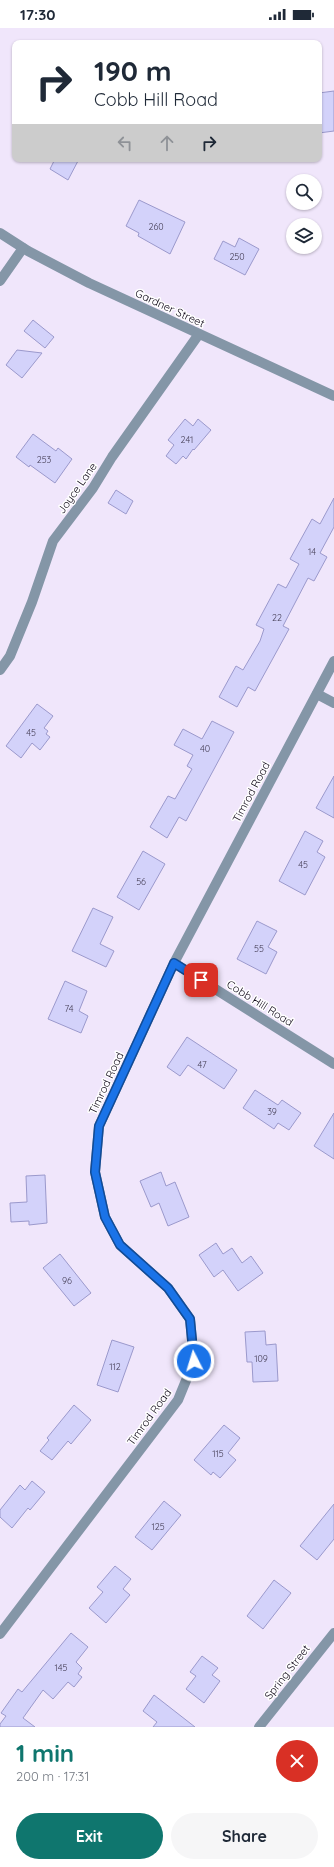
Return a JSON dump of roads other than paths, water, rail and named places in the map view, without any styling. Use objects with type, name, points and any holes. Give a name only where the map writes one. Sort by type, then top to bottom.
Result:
[{"type":"street","name":"Gardner Street","points":[[0,233],[23,248],[89,283],[334,396]]},
{"type":"street","points":[[0,281],[23,248]]},
{"type":"street","name":"Joyce Lane","points":[[0,670],[13,649],[32,602],[53,541],[93,488],[112,457],[199,334]]},
{"type":"street","name":"Timrod Road","points":[[0,1634],[178,1400],[194,1361],[190,1319],[168,1288],[120,1245],[105,1217],[95,1172],[99,1126],[174,963],[334,661]]},
{"type":"street","points":[[317,694],[334,703]]},
{"type":"street","name":"Cobb Hill Road","points":[[174,963],[334,1064]]},
{"type":"street","name":"Spring Street","points":[[259,1727],[334,1633]]}]
